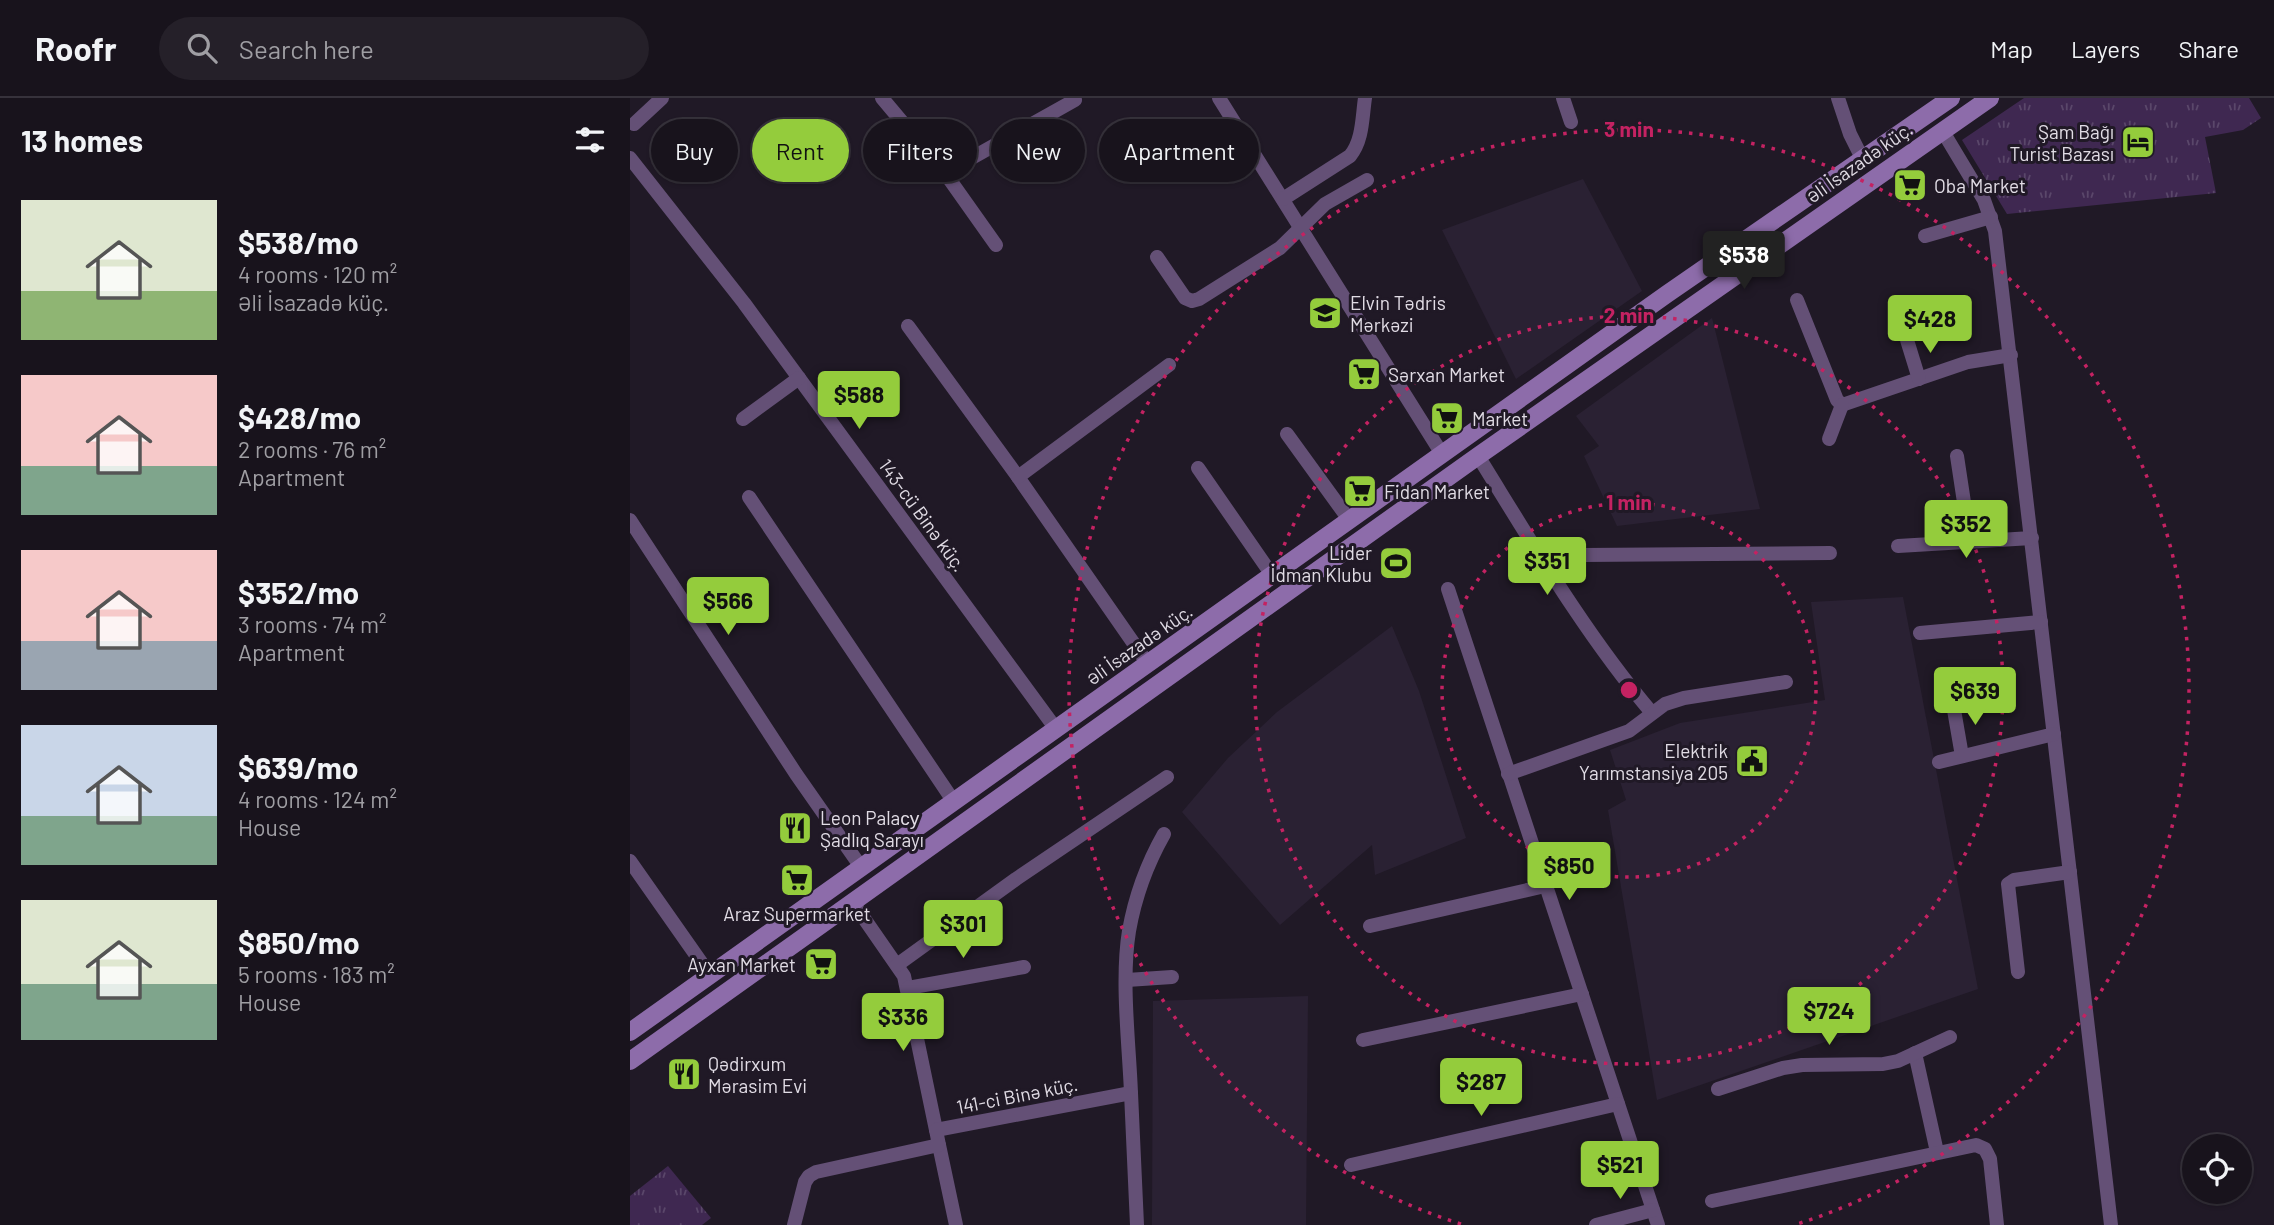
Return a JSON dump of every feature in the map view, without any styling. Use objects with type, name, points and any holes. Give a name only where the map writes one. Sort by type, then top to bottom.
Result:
[{"type":"main road","name":"Əli İsazadə küç.","points":[[840,883],[1466,437],[1951,98]]},
{"type":"main road","name":"Əli İsazadə küç.","points":[[1454,473],[1990,98]]},
{"type":"main road","points":[[1930,112],[1942,130]]},
{"type":"main road","points":[[1466,437],[1478,456]]},
{"type":"main road","points":[[630,1061],[1454,473],[1442,454]]},
{"type":"main road","points":[[861,867],[874,886]]},
{"type":"main road","points":[[630,1032],[840,883],[852,901]]},
{"type":"street","points":[[631,123],[662,98]]},
{"type":"street","points":[[882,98],[900,119]]},
{"type":"street","points":[[1219,98],[1442,454]]},
{"type":"street","points":[[1283,199],[1350,156],[1357,147],[1365,98]]},
{"type":"street","points":[[1563,98],[1571,122]]},
{"type":"street","points":[[1838,98],[1850,134],[1862,158]]},
{"type":"street","points":[[977,155],[1075,100]]},
{"type":"street","points":[[1942,130],[1984,200],[1998,249],[2111,1225]]},
{"type":"street","name":"143-cü Binə küç.","points":[[630,158],[744,303],[1056,729]]},
{"type":"street","points":[[1157,257],[1185,298],[1192,301],[1199,299],[1280,248],[1325,204],[1367,180]]},
{"type":"street","points":[[951,182],[996,245]]},
{"type":"street","points":[[1925,236],[1991,217]]},
{"type":"street","points":[[1797,300],[1837,400],[1842,405]]},
{"type":"street","points":[[908,326],[1149,664]]},
{"type":"street","points":[[1908,340],[1919,379]]},
{"type":"street","points":[[1842,405],[1968,362],[2011,355]]},
{"type":"street","points":[[1018,477],[1169,365]]},
{"type":"street","points":[[743,419],[799,378]]},
{"type":"street","points":[[1829,439],[1842,405]]},
{"type":"street","points":[[1287,434],[1350,521]]},
{"type":"street","points":[[1478,456],[1610,660],[1652,713]]},
{"type":"street","points":[[1957,456],[1970,542]]},
{"type":"street","points":[[1198,468],[1272,575]]},
{"type":"street","points":[[749,497],[954,802]]},
{"type":"street","points":[[630,520],[796,774],[861,867]]},
{"type":"street","points":[[1898,546],[2032,538]]},
{"type":"street","points":[[1543,559],[1583,555],[1830,553]]},
{"type":"street","points":[[1448,589],[1658,1225]]},
{"type":"street","points":[[1920,634],[2041,622]]},
{"type":"street","points":[[1508,774],[1629,731],[1665,704],[1684,698],[1786,682]]},
{"type":"street","points":[[1953,704],[1962,756]]},
{"type":"street","points":[[1939,762],[2054,734]]},
{"type":"street","points":[[897,965],[1016,879],[1167,777]]},
{"type":"street","points":[[1137,1225],[1127,980],[1129,929],[1148,863],[1164,834]]},
{"type":"street","points":[[630,861],[710,975]]},
{"type":"street","points":[[2018,972],[2008,884],[2014,880],[2070,872]]},
{"type":"street","points":[[1370,926],[1545,886]]},
{"type":"street","points":[[852,901],[897,965],[908,988],[936,1130]]},
{"type":"street","points":[[908,988],[1024,967]]},
{"type":"street","points":[[1127,980],[1172,977]]},
{"type":"street","points":[[1363,1040],[1582,994]]},
{"type":"street","points":[[1718,1089],[1783,1068],[1802,1065],[1883,1063],[1915,1053],[1950,1037]]},
{"type":"street","points":[[1915,1053],[1937,1152]]},
{"type":"street","name":"141-ci Binə küç.","points":[[956,1225],[936,1130],[1131,1093]]},
{"type":"street","points":[[1351,1166],[1618,1104]]},
{"type":"street","points":[[794,1225],[808,1176],[939,1145]]},
{"type":"street","points":[[1712,1201],[1976,1145],[1985,1149],[1990,1159],[1997,1225]]},
{"type":"street","points":[[1595,1225],[1653,1210]]},
{"type":"shaded area","points":[[1583,179],[1642,291],[1516,379],[1442,230]]},
{"type":"shaded area","points":[[1712,318],[1760,509],[1617,526],[1584,456],[1599,446],[1576,416]]},
{"type":"shaded area","name":"Elektrik Yarımstansiya 205","points":[[1903,597],[1978,989],[1657,1100],[1608,810],[1626,800],[1610,750],[1680,723],[1825,700],[1811,602]]},
{"type":"shaded area","points":[[1392,626],[1419,691],[1466,838],[1375,875],[1372,845],[1280,925],[1182,812],[1228,758],[1277,712]]},
{"type":"shaded area","points":[[1308,996],[1306,1225],[1152,1225],[1153,1001]]},
{"type":"green space","points":[[2024,98],[2249,98],[2261,118],[2243,130],[2205,137],[2216,193],[2007,214],[1962,140]]},
{"type":"green space","points":[[668,1166],[711,1218],[702,1225],[630,1225],[630,1196]]},
{"type":"place","name":"Şam Bağı Turist Bazası","points":[[2138,142]]},
{"type":"place","name":"Oba Market","points":[[1910,185]]},
{"type":"place","name":"Elvin Tədris Mərkəzi","points":[[1325,313]]},
{"type":"place","name":"Sərxan Market","points":[[1364,374]]},
{"type":"place","name":"Market","points":[[1447,418]]},
{"type":"place","name":"Fidan Market","points":[[1360,491]]},
{"type":"place","name":"Lider İdman Klubu","points":[[1396,563]]},
{"type":"place","name":"Elektrik Yarımstansiya 205","points":[[1752,761]]},
{"type":"place","name":"Leon Palaсу Şadlıq Sarayı","points":[[795,828]]},
{"type":"place","name":"Araz Supermarket","points":[[797,880]]},
{"type":"place","name":"Ayxan Market","points":[[821,964]]},
{"type":"place","name":"Qədirxum Mərasim Evi","points":[[684,1074]]}]
